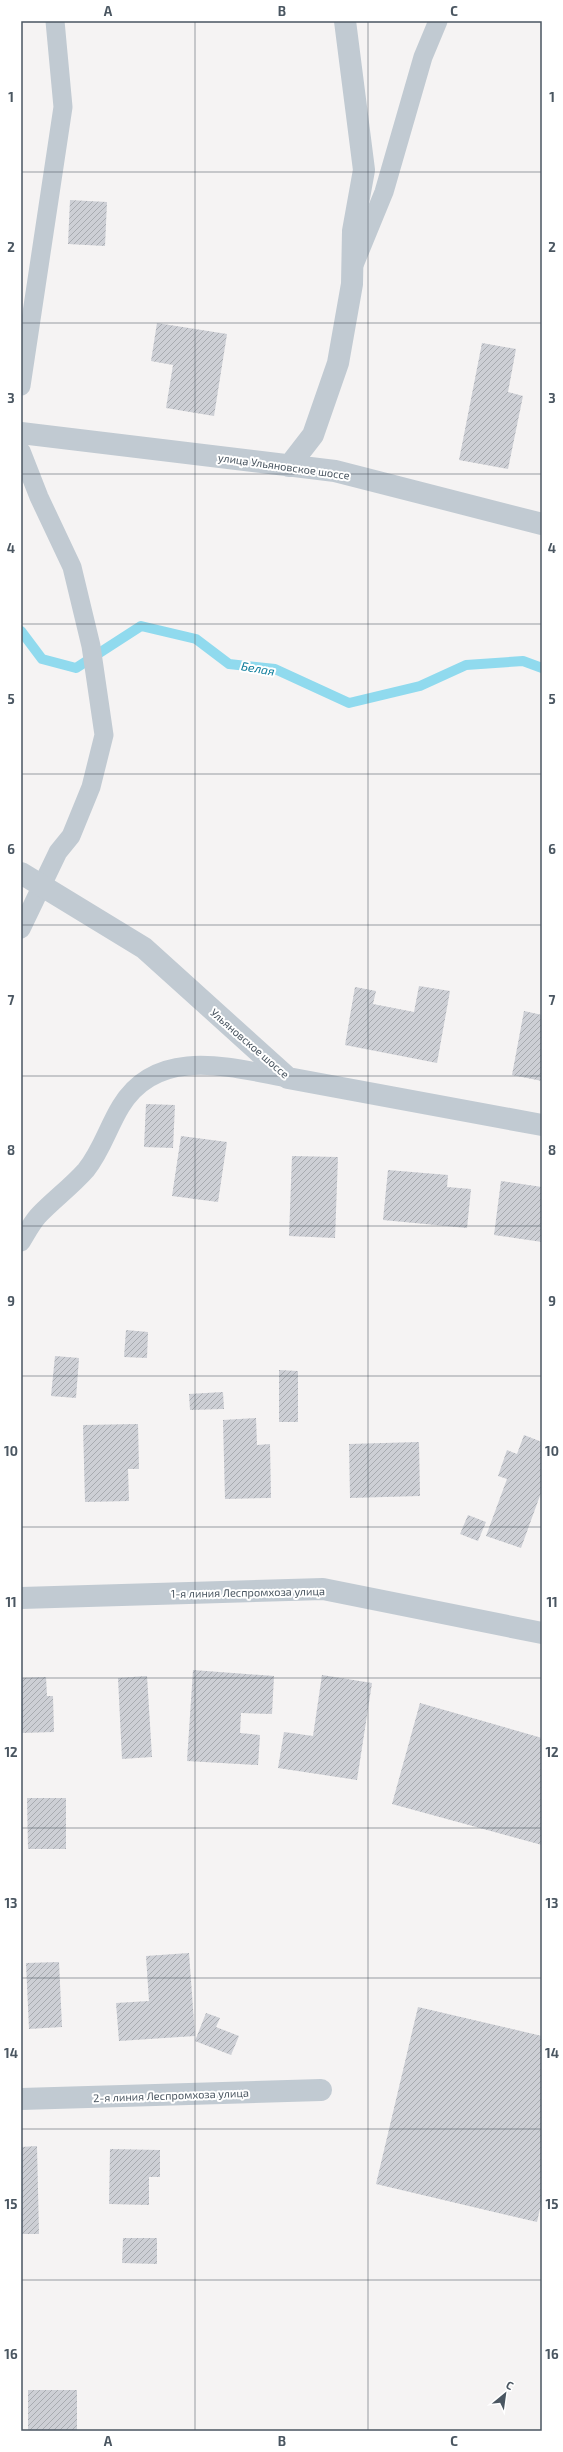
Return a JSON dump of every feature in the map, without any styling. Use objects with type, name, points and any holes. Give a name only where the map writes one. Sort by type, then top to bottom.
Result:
[{"type":"street","points":[[289,466],[314,434],[338,363],[352,284],[353,231],[364,170],[345,21]]},
{"type":"street","name":"улица Ульяновское шоссе","points":[[21,433],[335,471],[542,524]]},
{"type":"street","name":"Ульяновское шоссе","points":[[21,873],[144,948],[288,1078],[542,1124]]},
{"type":"street","name":"1-я линия Леспромхоза улица","points":[[21,1598],[323,1589],[542,1633]]},
{"type":"street","name":"2-я линия Леспромхоза улица","points":[[21,2099],[321,2090]]},
{"type":"lane","points":[[21,386],[64,107],[55,21]]},
{"type":"lane","points":[[352,271],[384,192],[423,57],[438,21]]},
{"type":"lane","points":[[21,451],[39,497],[72,568],[91,646],[104,735],[91,787],[71,836],[58,852],[21,930]]},
{"type":"lane","points":[[21,1242],[37,1217],[86,1170],[104,1144],[122,1105],[141,1085],[168,1068],[212,1064],[288,1078]]},
{"type":"building","points":[[70,200],[107,202],[105,246],[68,244]]},
{"type":"building","points":[[157,323],[227,334],[214,416],[166,408],[173,365],[151,361]]},
{"type":"building","points":[[482,343],[516,349],[508,392],[523,396],[508,469],[459,460]]},
{"type":"building","points":[[419,986],[450,991],[437,1063],[345,1045],[355,987],[376,991],[373,1004],[414,1012]]},
{"type":"building","points":[[524,1011],[542,1015],[542,1081],[512,1075]]},
{"type":"building","points":[[146,1104],[175,1105],[173,1148],[144,1147]]},
{"type":"building","points":[[181,1136],[227,1142],[218,1202],[172,1196]]},
{"type":"building","points":[[292,1156],[338,1157],[335,1238],[289,1236]]},
{"type":"building","points":[[388,1170],[448,1175],[447,1187],[471,1189],[467,1228],[383,1220]]},
{"type":"building","points":[[501,1181],[542,1187],[542,1242],[494,1235]]},
{"type":"building","points":[[126,1330],[148,1332],[147,1358],[124,1357]]},
{"type":"building","points":[[55,1356],[79,1358],[76,1398],[51,1396]]},
{"type":"building","points":[[279,1370],[298,1371],[298,1422],[279,1422]]},
{"type":"building","points":[[223,1392],[224,1409],[190,1410],[189,1394]]},
{"type":"building","points":[[256,1418],[257,1445],[270,1444],[271,1498],[225,1499],[223,1420]]},
{"type":"building","points":[[138,1424],[139,1469],[128,1469],[129,1501],[85,1502],[83,1425]]},
{"type":"building","points":[[524,1435],[542,1442],[542,1490],[521,1548],[486,1536],[507,1479],[498,1476],[507,1450],[517,1454]]},
{"type":"building","points":[[419,1442],[420,1496],[350,1498],[349,1444]]},
{"type":"building","points":[[468,1515],[486,1522],[478,1541],[460,1534]]},
{"type":"building","points":[[193,1670],[274,1676],[272,1714],[241,1713],[240,1733],[260,1735],[258,1765],[187,1761]]},
{"type":"building","points":[[322,1675],[372,1683],[357,1780],[278,1768],[284,1732],[313,1736]]},
{"type":"building","points":[[147,1676],[152,1757],[122,1759],[118,1678]]},
{"type":"building","points":[[46,1677],[47,1696],[53,1696],[54,1732],[21,1733],[21,1678]]},
{"type":"building","points":[[420,1703],[542,1738],[542,1845],[392,1804]]},
{"type":"building","points":[[27,1798],[66,1798],[66,1849],[28,1849]]},
{"type":"building","points":[[189,1953],[195,2036],[119,2041],[116,2003],[149,2001],[146,1956]]},
{"type":"building","points":[[59,1962],[62,2027],[29,2029],[26,1963]]},
{"type":"building","points":[[418,2007],[542,2036],[542,2200],[537,2222],[376,2184]]},
{"type":"building","points":[[206,2013],[220,2018],[216,2027],[239,2036],[231,2055],[195,2041]]},
{"type":"building","points":[[37,2146],[39,2234],[21,2234],[21,2147]]},
{"type":"building","points":[[110,2149],[160,2150],[160,2177],[149,2177],[149,2205],[109,2204]]},
{"type":"building","points":[[123,2238],[157,2238],[157,2264],[122,2263]]},
{"type":"building","points":[[28,2390],[77,2390],[77,2431],[28,2431]]},
{"type":"waterway","name":"Белая","points":[[21,631],[42,659],[76,668],[141,626],[196,639],[229,664],[275,669],[349,703],[420,686],[466,665],[523,661],[542,668]]}]
